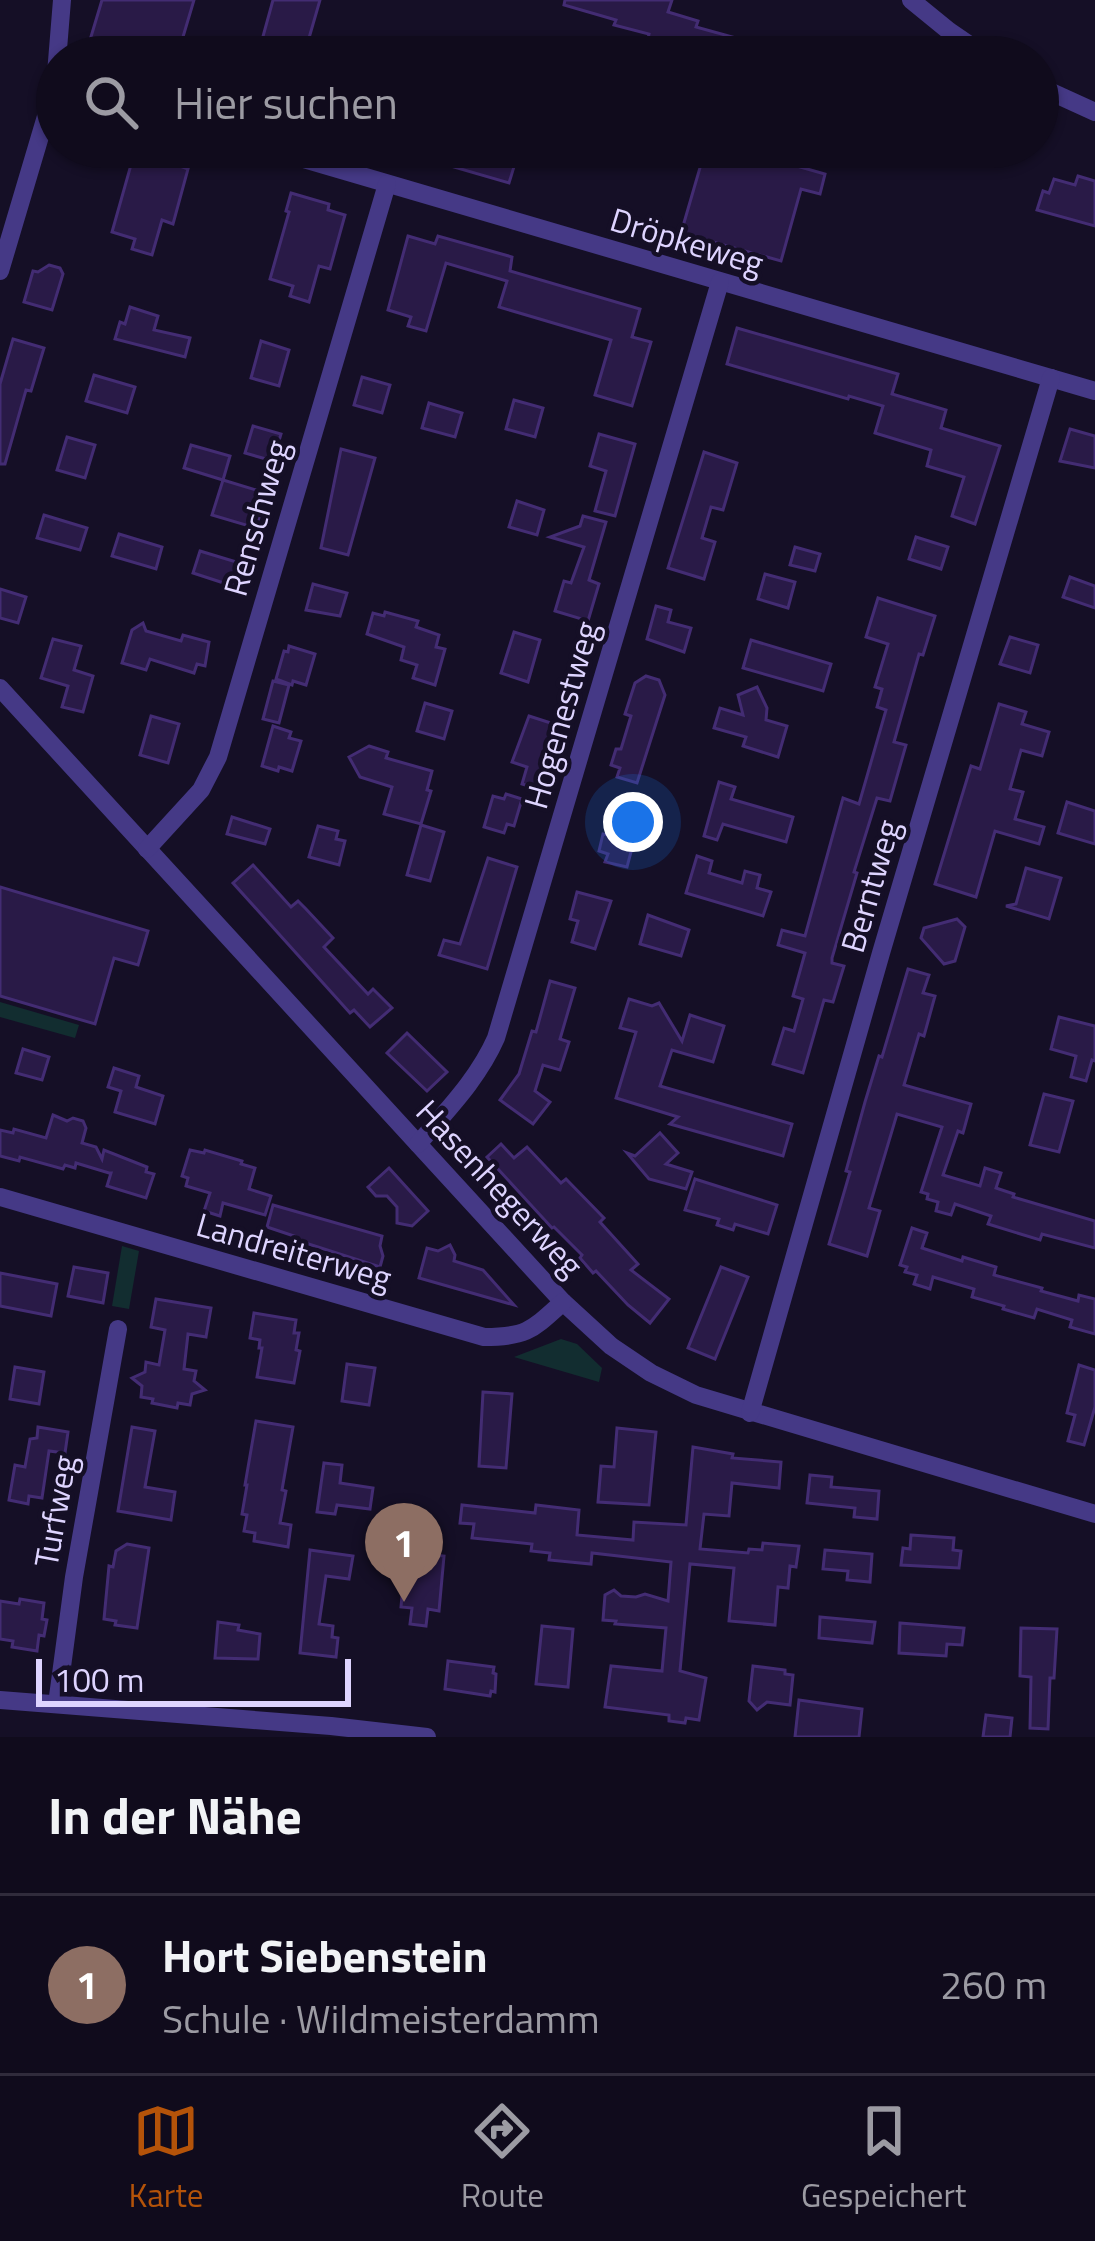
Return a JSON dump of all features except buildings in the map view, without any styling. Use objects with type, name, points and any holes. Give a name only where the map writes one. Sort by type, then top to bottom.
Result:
[{"type":"street","points":[[59,36],[62,0]]},
{"type":"street","points":[[911,0],[956,36]]},
{"type":"street","points":[[1059,96],[1095,112]]},
{"type":"street","points":[[0,271],[36,152]]},
{"type":"street","name":"Dröpkeweg","points":[[333,168],[1095,391]]},
{"type":"street","name":"Renschweg","points":[[147,849],[201,790],[218,757],[387,184]]},
{"type":"street","name":"Hogenestweg","points":[[418,1144],[471,1083],[496,1038],[720,282]]},
{"type":"street","name":"Berntweg","points":[[750,1413],[1051,378]]},
{"type":"street","name":"Hasenhegerweg","points":[[0,688],[563,1302],[611,1346],[696,1395],[1095,1514]]},
{"type":"street","name":"Landreiterweg","points":[[0,1197],[484,1337],[510,1337],[532,1330],[563,1302]]},
{"type":"street","name":"Turfweg","points":[[58,1694],[118,1329]]},
{"type":"street","points":[[0,1700],[58,1694],[427,1737]]},
{"type":"green space","points":[[0,1002],[79,1025],[75,1038],[0,1017]]},
{"type":"green space","points":[[122,1246],[139,1251],[129,1309],[112,1306]]},
{"type":"green space","points":[[561,1339],[577,1344],[602,1368],[599,1382],[514,1357]]},
{"type":"place","name":"Hort Siebenstein","points":[[404,1602]]}]
